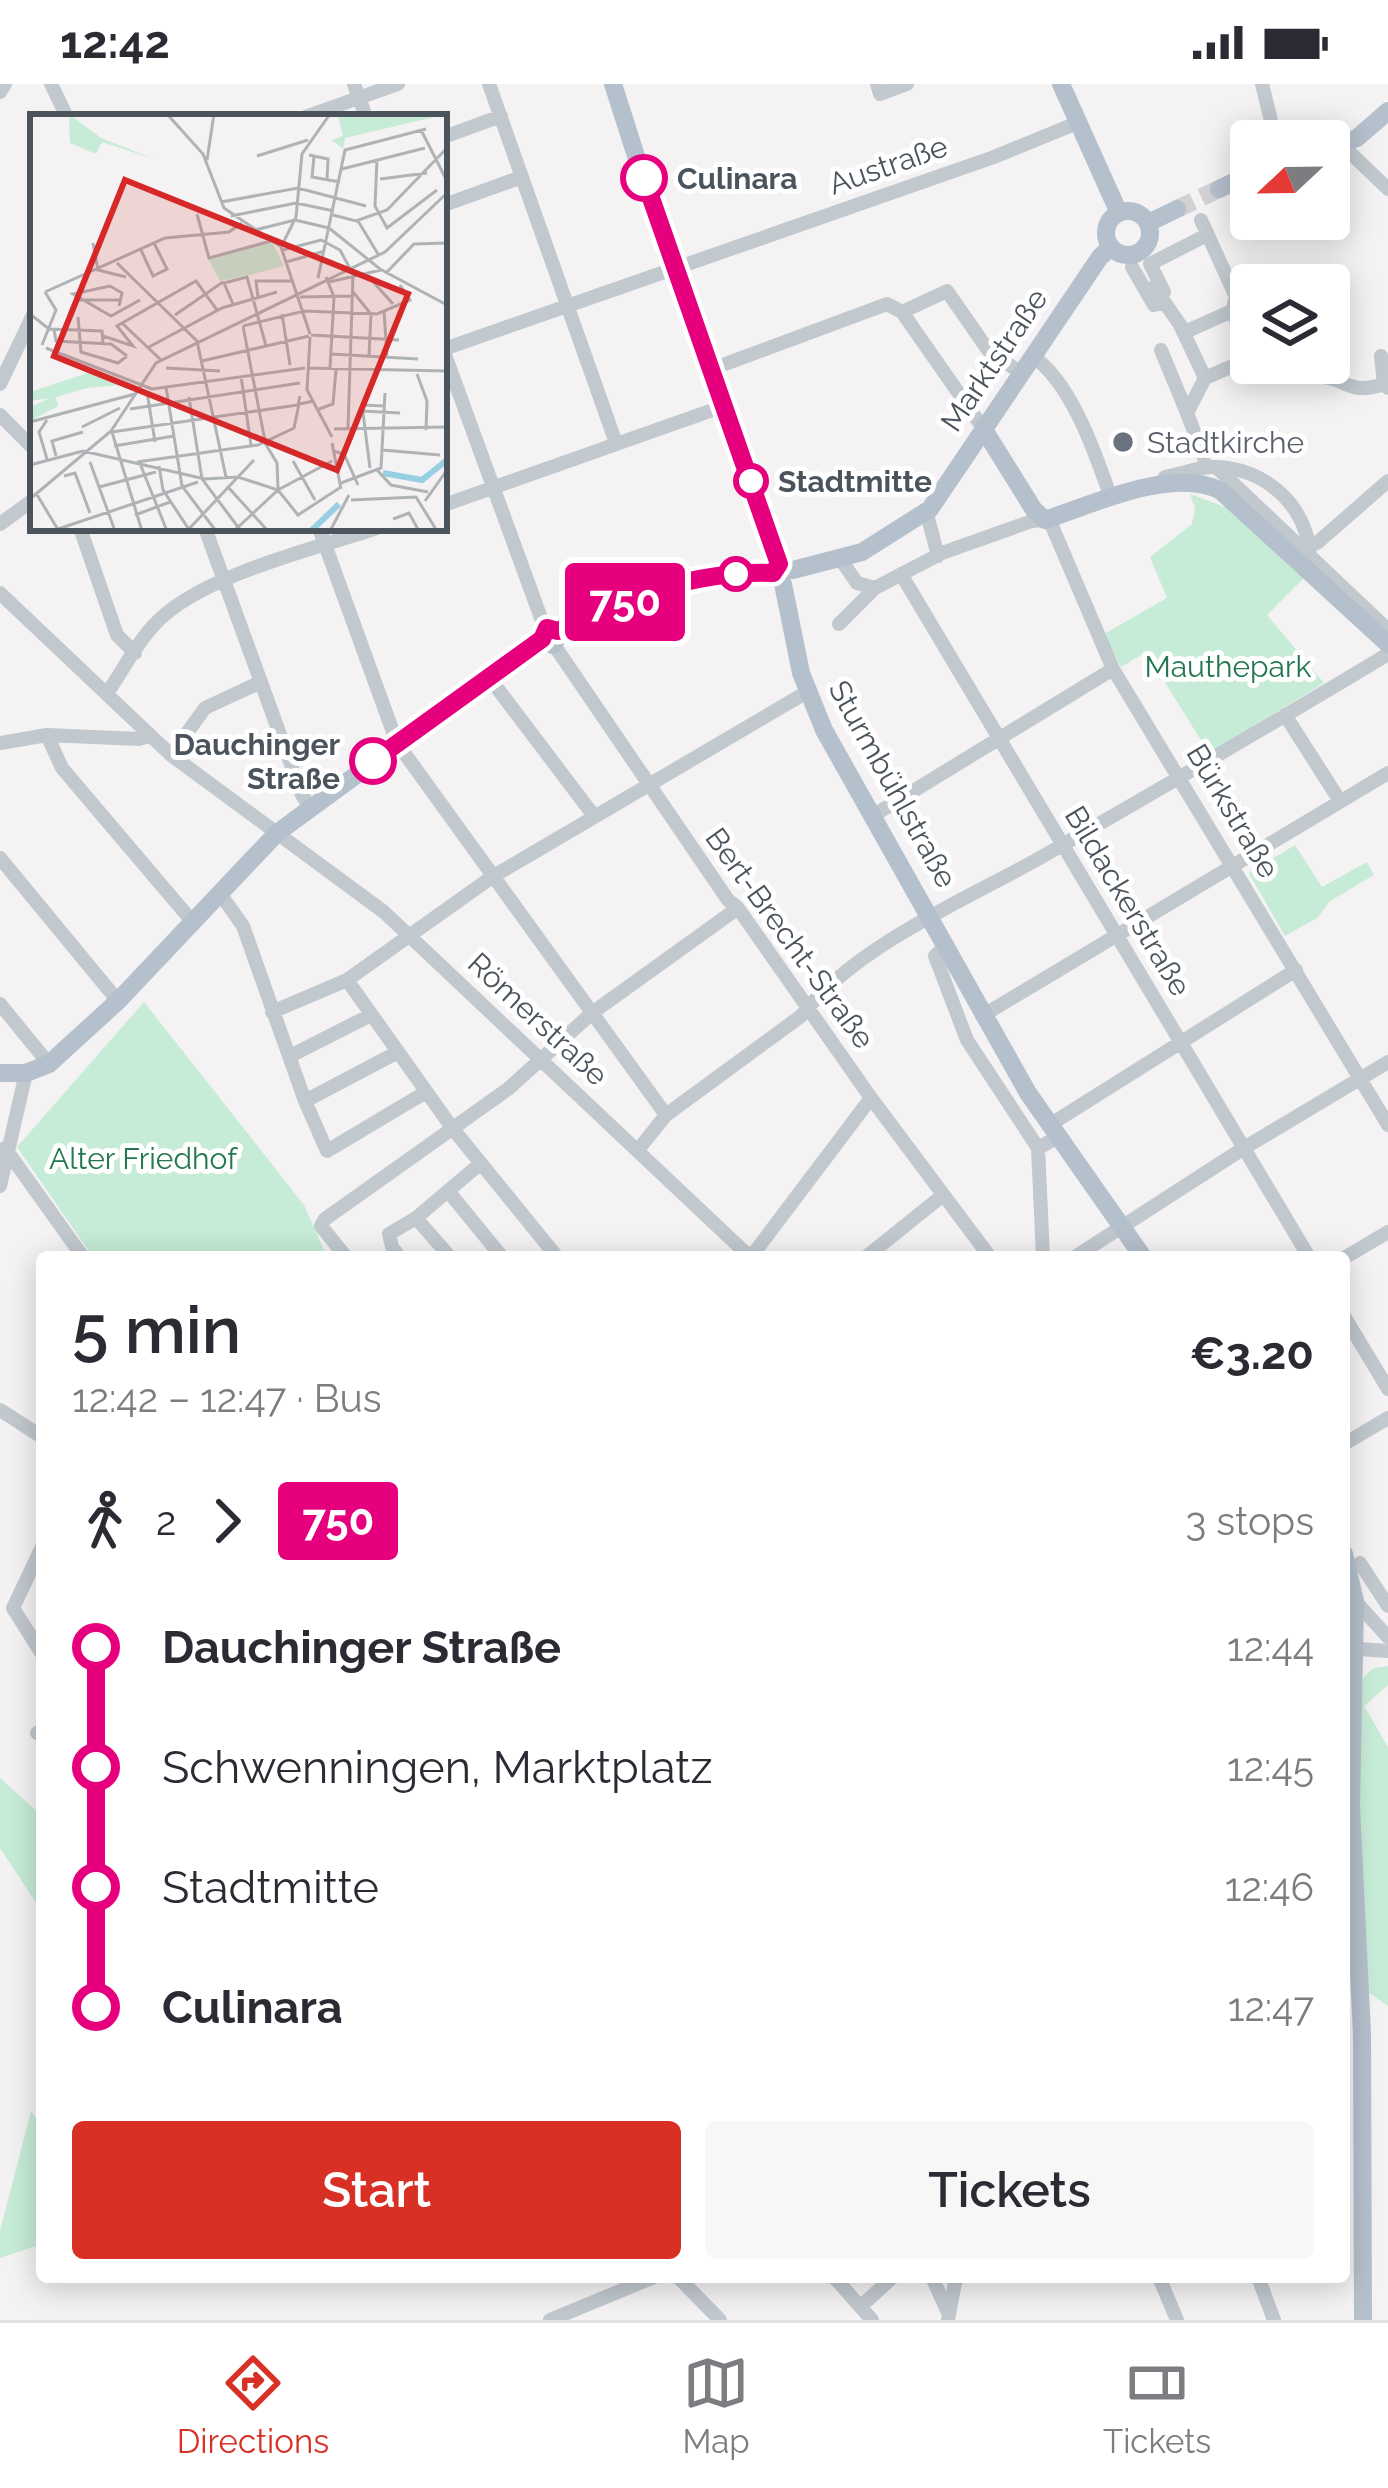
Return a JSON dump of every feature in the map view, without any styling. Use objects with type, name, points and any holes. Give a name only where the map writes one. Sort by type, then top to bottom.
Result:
[{"type":"main road","name":"Sturmbühlstraße","points":[[614,84],[673,270],[782,573],[807,692],[824,730],[947,945],[982,1016],[1139,1251]]},
{"type":"main road","points":[[1061,84],[1119,213]]},
{"type":"main road","points":[[1350,137],[1388,111]]},
{"type":"main road","points":[[1219,189],[1230,184]]},
{"type":"main road","points":[[1148,223],[1177,209]]},
{"type":"main road","points":[[1119,213],[1138,213],[1148,223],[1150,239],[1140,252],[1125,255],[1111,247],[1106,232],[1119,213]]},
{"type":"main road","name":"Marktstraße","points":[[929,514],[1026,364],[1111,247]]},
{"type":"main road","points":[[983,428],[1042,518],[1206,469],[1234,500],[1312,557],[1388,644]]},
{"type":"main road","points":[[0,1073],[26,1073],[49,1064],[118,1001],[277,833],[488,676],[550,636],[664,586],[842,564],[929,514]]},
{"type":"main road","points":[[1350,1640],[1355,1601],[1352,1559]]},
{"type":"main road","points":[[1350,1779],[1362,2033],[1363,2320]]},
{"type":"street","points":[[0,92],[5,84]]},
{"type":"street","points":[[51,84],[66,114]]},
{"type":"street","points":[[311,114],[356,91],[398,84]]},
{"type":"street","points":[[489,84],[616,443]]},
{"type":"street","points":[[877,84],[880,94],[908,84]]},
{"type":"street","points":[[1262,84],[1272,120]]},
{"type":"street","points":[[447,136],[501,116]]},
{"type":"street","name":"Austraße","points":[[447,349],[1077,123]]},
{"type":"street","points":[[1350,150],[1388,189]]},
{"type":"street","points":[[447,204],[522,177]]},
{"type":"street","points":[[1201,220],[1230,285]]},
{"type":"street","points":[[1201,238],[1142,265],[1183,329],[1204,378]]},
{"type":"street","points":[[902,312],[947,291],[988,350],[1026,364],[1044,364],[1077,415],[1110,496],[1206,469],[1251,473],[1282,494],[1305,526],[1312,557],[1388,630]]},
{"type":"street","points":[[709,370],[887,304],[902,312],[983,428]]},
{"type":"street","points":[[1183,329],[1230,312]]},
{"type":"street","points":[[0,384],[30,321]]},
{"type":"street","points":[[1161,350],[1206,469]]},
{"type":"street","points":[[1342,384],[1363,391],[1386,386],[1381,356]]},
{"type":"street","name":"Bert-Brecht-Straße","points":[[447,358],[550,636],[728,900],[739,908],[985,1251]]},
{"type":"street","points":[[1187,413],[1204,378],[1230,366]]},
{"type":"street","points":[[447,504],[724,406]]},
{"type":"street","points":[[0,416],[30,445]]},
{"type":"street","points":[[1312,557],[1388,481]]},
{"type":"street","points":[[0,524],[30,502]]},
{"type":"street","points":[[929,514],[938,556]]},
{"type":"street","points":[[839,624],[875,588],[901,574],[1042,518]]},
{"type":"street","name":"Bürkstraße","points":[[1042,518],[1052,526],[1113,668],[1388,1124]]},
{"type":"street","points":[[81,531],[117,635],[135,653]]},
{"type":"street","points":[[206,531],[310,807]]},
{"type":"street","points":[[320,531],[397,743],[666,1115]]},
{"type":"street","points":[[107,693],[152,625],[179,603],[224,580],[368,531]]},
{"type":"street","points":[[842,564],[857,583],[875,588]]},
{"type":"street","name":"Bildackerstraße","points":[[901,574],[1305,1251]]},
{"type":"street","name":"Römerstraße","points":[[0,593],[148,736],[356,888],[744,1251]]},
{"type":"street","points":[[638,1150],[666,1115],[894,938],[1388,654]]},
{"type":"street","points":[[874,814],[1113,668]]},
{"type":"street","points":[[488,676],[594,816]]},
{"type":"street","points":[[171,755],[205,709],[261,682]]},
{"type":"street","points":[[272,1012],[347,980],[492,877],[807,692]]},
{"type":"street","points":[[1285,716],[1340,801]]},
{"type":"street","points":[[0,743],[46,735],[148,736]]},
{"type":"street","points":[[46,735],[62,768],[191,920]]},
{"type":"street","points":[[982,1016],[1388,773]]},
{"type":"street","points":[[0,858],[118,1001]]},
{"type":"street","points":[[219,892],[243,926],[327,1151],[426,1092]]},
{"type":"street","points":[[341,1251],[322,1226],[326,1219],[508,1089],[592,1012],[739,908]]},
{"type":"street","name":"Sturmbühlstraße","points":[[947,945],[935,956],[967,1040],[1038,1148]]},
{"type":"street","points":[[1043,1251],[1038,1148],[1056,1130],[1180,1042],[1296,970]]},
{"type":"street","points":[[347,980],[546,1251]]},
{"type":"street","points":[[0,1004],[49,1064]]},
{"type":"street","points":[[290,1056],[371,1015]]},
{"type":"street","points":[[305,1101],[398,1052]]},
{"type":"street","points":[[1084,1251],[1388,1062]]},
{"type":"street","points":[[0,1186],[5,1148],[26,1073]]},
{"type":"street","points":[[755,1251],[871,1098]]},
{"type":"street","points":[[5,1148],[78,1251]]},
{"type":"street","points":[[395,1251],[389,1234],[416,1218],[481,1163]]},
{"type":"street","points":[[448,1191],[497,1251]]},
{"type":"street","points":[[873,1251],[942,1196]]},
{"type":"street","points":[[416,1218],[445,1251]]},
{"type":"street","points":[[1350,1254],[1388,1232]]},
{"type":"street","points":[[1350,1326],[1388,1389]]},
{"type":"street","points":[[0,1410],[36,1434]]},
{"type":"street","points":[[1350,1440],[1388,1418]]},
{"type":"street","points":[[36,1559],[13,1608],[36,1644]]},
{"type":"street","points":[[1352,1559],[1382,1583],[1388,1606]]},
{"type":"street","points":[[1355,1601],[1388,1636]]},
{"type":"street","points":[[1350,1648],[1388,1651]]},
{"type":"street","points":[[550,2320],[639,2283]]},
{"type":"street","points":[[684,2283],[720,2320]]},
{"type":"street","points":[[840,2283],[872,2320]]},
{"type":"street","points":[[861,2306],[886,2283]]},
{"type":"street","points":[[934,2283],[948,2317]]},
{"type":"street","points":[[948,2317],[955,2283]]},
{"type":"street","points":[[1162,2283],[1178,2320]]},
{"type":"street","points":[[1260,2283],[1274,2320]]},
{"type":"green space","name":"Mauthepark","points":[[1190,494],[1236,511],[1305,577],[1267,615],[1324,683],[1209,753],[1146,652],[1121,667],[1104,634],[1167,598],[1150,557],[1192,524],[1195,508]]},
{"type":"green space","points":[[1295,845],[1322,887],[1367,862],[1374,875],[1285,936],[1249,873]]},
{"type":"green space","name":"Alter Friedhof","points":[[144,1002],[304,1205],[324,1251],[89,1251],[17,1147]]},
{"type":"green space","points":[[1388,1666],[1388,1685],[1364,1706],[1388,1747],[1388,2006],[1365,1990],[1357,1737],[1363,1678],[1374,1668]]},
{"type":"green space","points":[[0,1778],[36,1811],[36,1903],[0,1848]]},
{"type":"green space","points":[[31,2111],[36,2118],[36,2246],[0,2258],[0,2231]]},
{"type":"tunnel","points":[[1177,209],[1219,189]]},
{"type":"bus line","name":"750","points":[[373,761],[542,639],[547,628],[558,631],[664,586],[773,573],[779,564],[644,178]]},
{"type":"place","name":"Culinara","points":[[644,178]]},
{"type":"place","name":"Stadtkirche","points":[[1123,442]]},
{"type":"place","name":"Stadtmitte","points":[[751,481]]},
{"type":"place","name":"Dauchinger Straße","points":[[373,761]]}]
